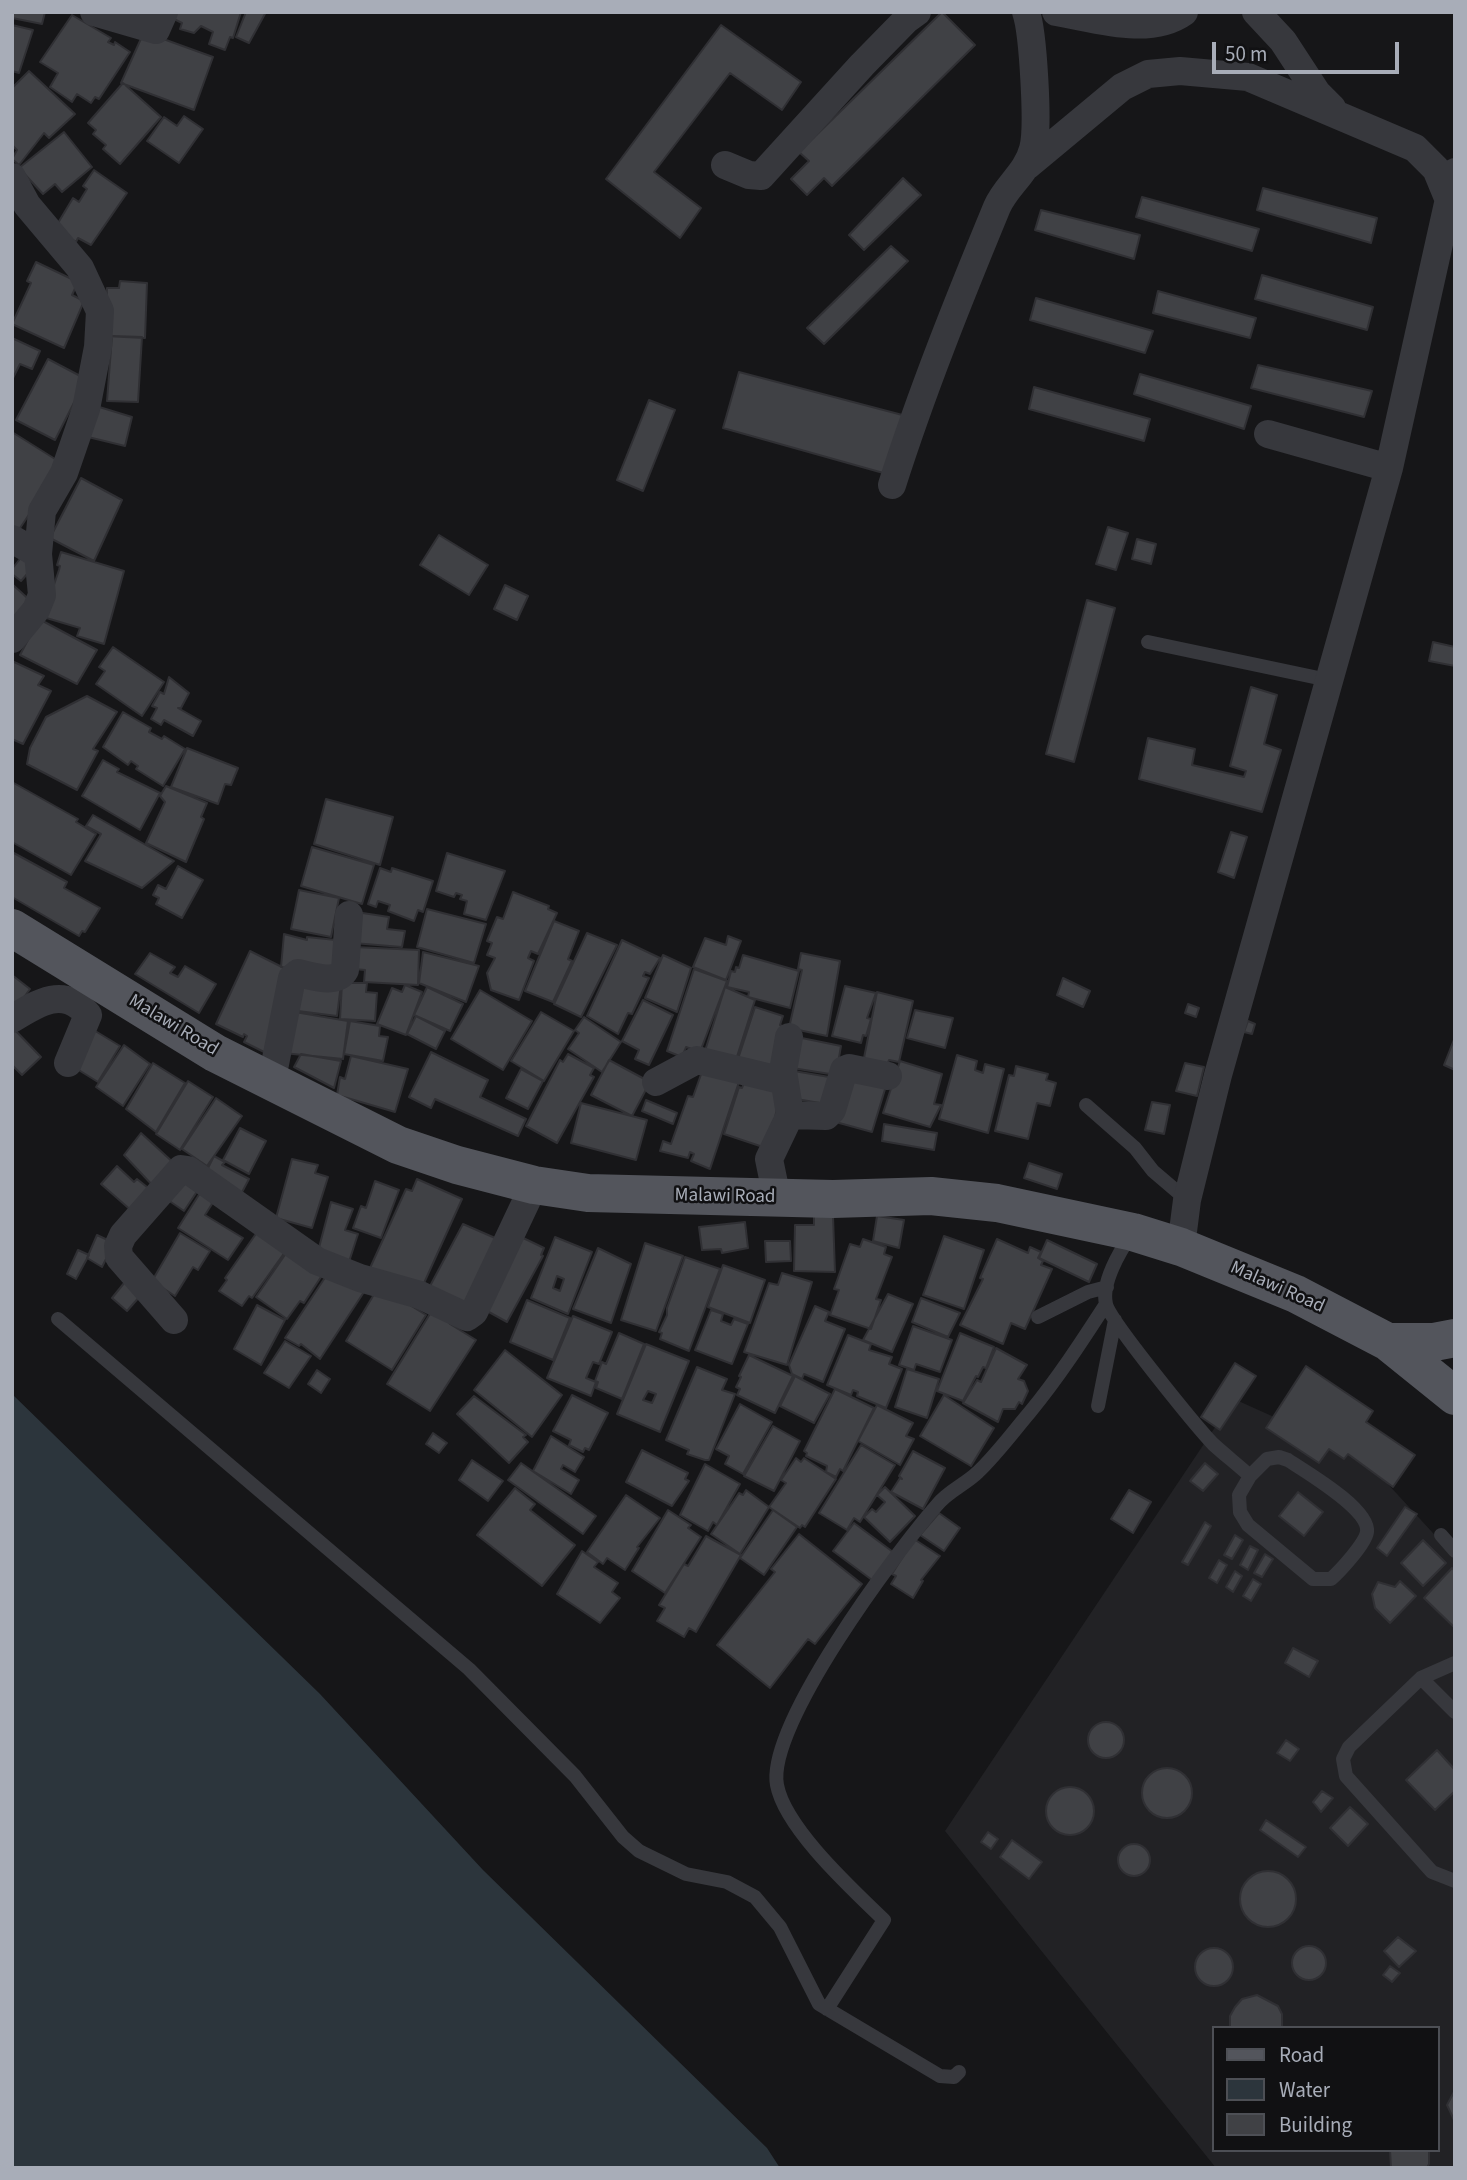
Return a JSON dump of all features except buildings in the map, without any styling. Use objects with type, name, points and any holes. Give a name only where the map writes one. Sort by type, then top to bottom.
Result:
[{"type":"main road","name":"Malawi Road","points":[[12,928],[215,1053],[398,1145],[457,1165],[534,1185],[588,1193],[777,1198],[931,1196],[997,1203],[1133,1232],[1181,1247],[1296,1294],[1388,1342],[1455,1396]]},
{"type":"main road","points":[[1388,1342],[1434,1342],[1455,1338]]},
{"type":"street","points":[[94,12],[156,30],[164,12]]},
{"type":"street","points":[[725,165],[749,175],[761,176],[862,65],[905,20],[917,12]]},
{"type":"street","points":[[1026,12],[1037,117],[1034,145],[1027,166]]},
{"type":"street","points":[[1056,12],[1139,25],[1164,23],[1184,12]]},
{"type":"street","points":[[1256,12],[1283,40],[1317,93],[1334,111]]},
{"type":"street","points":[[892,485],[918,404],[999,203],[1027,166],[1122,87],[1148,74],[1180,71],[1248,77],[1334,111],[1415,148],[1451,185],[1389,468],[1218,1075],[1187,1200],[1181,1247]]},
{"type":"street","points":[[12,177],[27,205],[80,268],[100,311],[98,346],[86,409],[64,473],[42,512],[38,554],[42,595],[36,610],[12,639]]},
{"type":"street","points":[[1268,433],[1389,468]]},
{"type":"street","points":[[12,540],[38,554]]},
{"type":"street","points":[[269,1081],[275,1064],[292,978],[298,974],[335,979],[341,976],[345,970],[349,915]]},
{"type":"street","points":[[12,1018],[42,1000],[62,999],[78,1003],[88,1015],[68,1063]]},
{"type":"street","points":[[777,1198],[770,1155],[790,1115],[783,1081],[789,1037]]},
{"type":"street","points":[[656,1082],[697,1060],[783,1081]]},
{"type":"street","points":[[790,1115],[826,1115],[832,1110],[844,1070],[849,1068],[888,1076]]},
{"type":"street","points":[[174,1320],[119,1257],[118,1246],[123,1235],[181,1169],[188,1170],[317,1261],[360,1278],[420,1296],[467,1317],[474,1312],[534,1185]]},
{"type":"lane","points":[[1148,642],[1328,680]]},
{"type":"lane","points":[[1086,1105],[1135,1148],[1153,1171],[1187,1200]]},
{"type":"lane","points":[[827,2009],[884,1920],[846,1883],[781,1804],[776,1781],[779,1750],[799,1707],[839,1640],[938,1502],[977,1473],[1031,1409],[1106,1304],[1107,1287],[1121,1250],[1133,1232]]},
{"type":"lane","points":[[1038,1317],[1088,1292],[1107,1287]]},
{"type":"lane","points":[[1106,1304],[1115,1320],[1213,1444],[1250,1475]]},
{"type":"lane","points":[[58,1319],[469,1669],[575,1776],[623,1838],[639,1851],[686,1874],[727,1882],[755,1897],[780,1927],[814,1997],[827,2009],[940,2076],[954,2077],[960,2072]]},
{"type":"lane","points":[[1098,1406],[1115,1320]]},
{"type":"lane","points":[[1267,1459],[1288,1460],[1356,1508],[1366,1521],[1367,1534],[1342,1569],[1331,1579],[1313,1578],[1248,1525],[1240,1512],[1238,1495],[1250,1475],[1267,1459]]},
{"type":"lane","points":[[1441,1535],[1455,1551]]},
{"type":"lane","points":[[1455,1663],[1421,1678],[1349,1747],[1343,1759],[1346,1776],[1432,1872],[1455,1881]]},
{"type":"lane","points":[[1421,1678],[1455,1712]]},
{"type":"shaded area","points":[[1234,1399],[1363,1457],[1455,1557],[1455,2168],[1216,2168],[945,1831]]},
{"type":"water","points":[[12,1394],[320,1694],[483,1870],[767,2148],[780,2168],[12,2168]]}]
